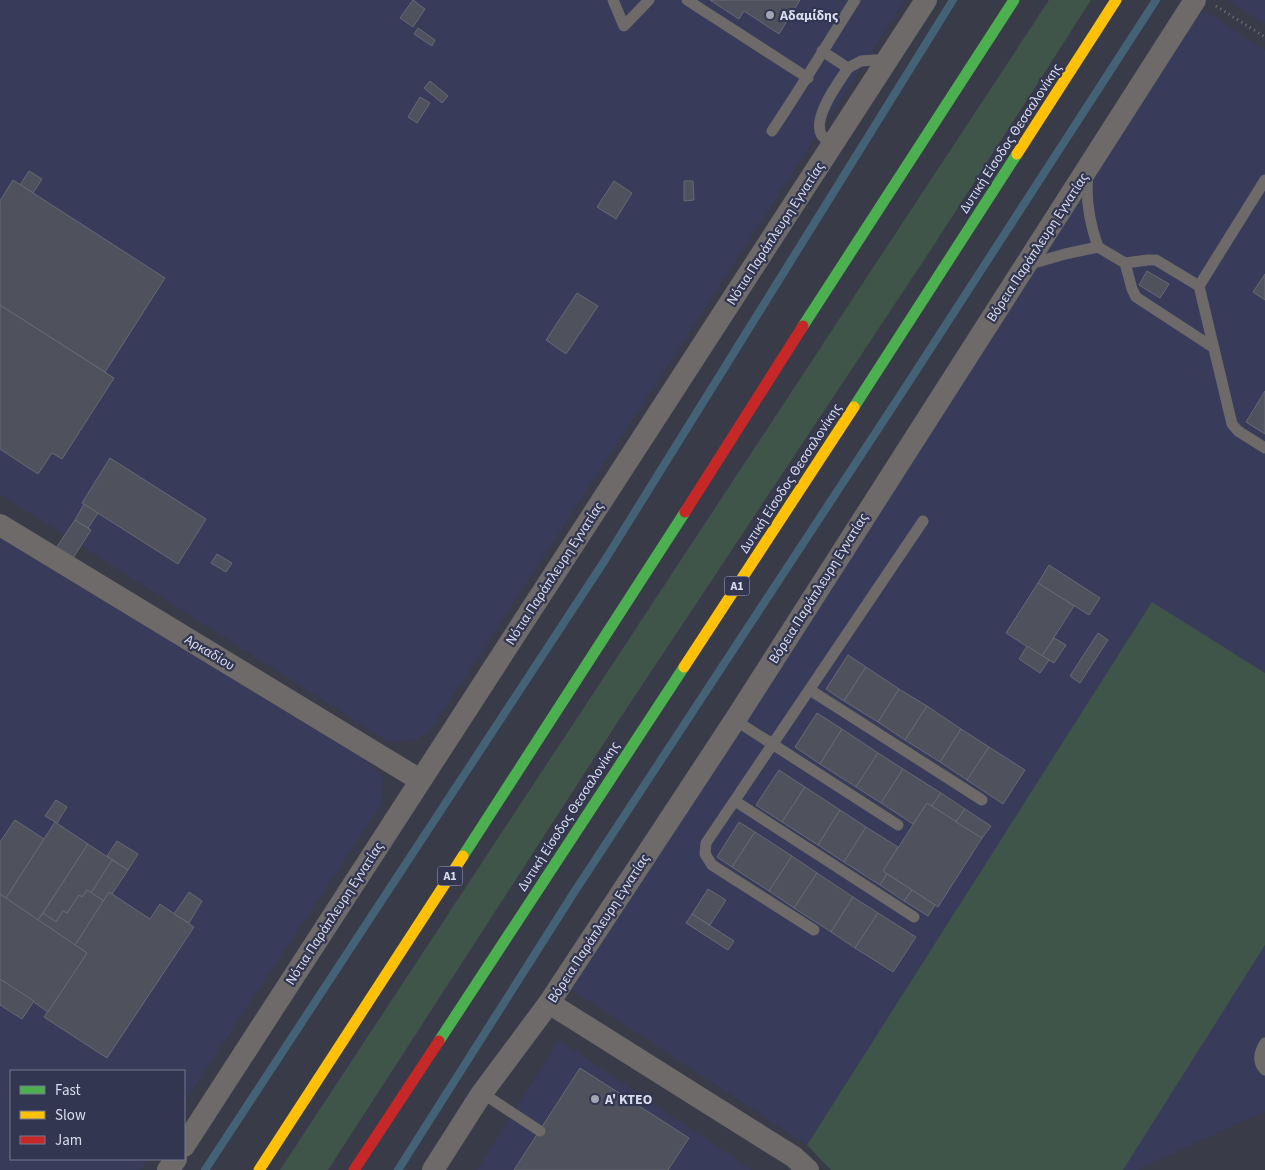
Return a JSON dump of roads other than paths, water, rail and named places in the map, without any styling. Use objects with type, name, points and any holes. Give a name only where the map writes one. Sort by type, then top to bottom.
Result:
[{"type":"highway","name":"Α1","points":[[259,1170],[641,582],[845,259],[1014,0]]},
{"type":"highway","name":"Δυτική Είσοδος Θεσσαλονίκης","points":[[354,1170],[836,435],[1116,0]]},
{"type":"street","name":"Νότια Παράπλευρη Εγνατίας","points":[[185,1144],[926,0]]},
{"type":"street","name":"Βόρεια Παράπλευρη Εγνατίας","points":[[433,1170],[482,1093],[548,1003],[734,720],[1090,164],[1204,2]]},
{"type":"street","name":"Αρκαδίου","points":[[0,525],[420,780]]},
{"type":"street","points":[[548,1003],[794,1157],[808,1170]]},
{"type":"lane","points":[[613,0],[624,26],[649,0]]},
{"type":"lane","points":[[688,0],[808,78]]},
{"type":"lane","points":[[772,131],[808,78],[822,51],[855,0]]},
{"type":"lane","points":[[822,51],[848,68]]},
{"type":"lane","points":[[832,146],[821,133],[820,118],[830,95],[848,68],[861,61],[888,59]]},
{"type":"lane","points":[[1090,164],[1086,190],[1091,226],[1098,247],[1125,263],[1156,260],[1199,286],[1232,424],[1238,431],[1265,448]]},
{"type":"lane","points":[[1199,286],[1265,180]]},
{"type":"lane","points":[[1025,266],[1065,254],[1098,247]]},
{"type":"lane","points":[[1125,263],[1136,297],[1214,348]]},
{"type":"lane","points":[[814,930],[712,865],[705,854],[706,843],[923,521]]},
{"type":"lane","points":[[810,690],[982,800]]},
{"type":"lane","points":[[734,720],[898,825]]},
{"type":"lane","points":[[735,801],[914,917]]},
{"type":"lane","points":[[1265,1043],[1260,1054],[1260,1061],[1265,1070]]},
{"type":"lane","points":[[482,1093],[540,1131]]},
{"type":"waterway","points":[[205,1170],[605,560],[953,0]]},
{"type":"waterway","points":[[398,1170],[573,894],[903,391],[1156,0]]},
{"type":"place","name":"Αδαμίδης","points":[[770,15]]},
{"type":"place","name":"Α' ΚΤΕΟ","points":[[595,1099]]}]
